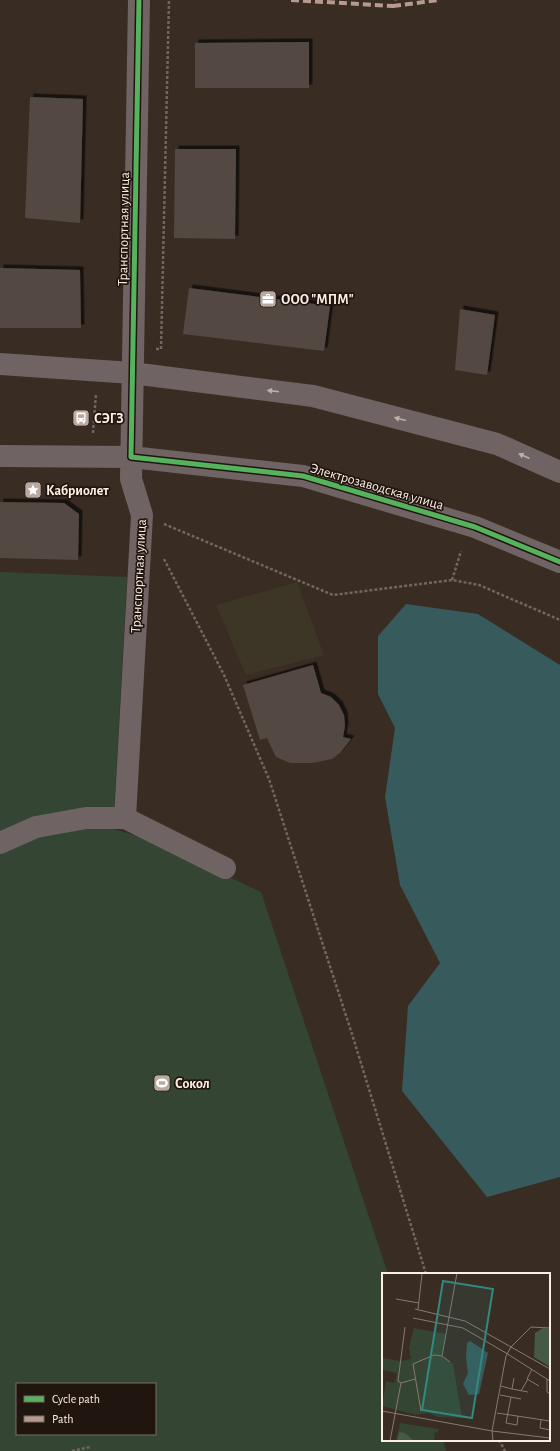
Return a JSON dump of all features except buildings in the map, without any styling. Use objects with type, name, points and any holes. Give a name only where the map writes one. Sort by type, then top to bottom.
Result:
[{"type":"street","name":"Транспортная улица","points":[[125,818],[142,515],[131,479],[139,0]]},
{"type":"street","points":[[0,364],[132,373],[313,396],[497,444],[560,472]]},
{"type":"street","name":"Электрозаводская улица","points":[[0,456],[131,458],[303,476],[475,527],[560,562]]},
{"type":"street","points":[[0,843],[36,827],[86,818],[125,818],[225,868]]},
{"type":"path","points":[[92,457],[97,371]]},
{"type":"path","points":[[142,515],[333,595],[452,580],[479,585],[560,620]]},
{"type":"path","points":[[452,580],[461,551]]},
{"type":"path","points":[[163,557],[224,676],[269,779],[352,1034],[426,1273]]},
{"type":"path","points":[[500,1441],[505,1451]]},
{"type":"path","points":[[72,1451],[90,1447]]},
{"type":"shaded area","points":[[297,582],[324,655],[246,675],[216,605]]},
{"type":"green space","name":"Сокол","points":[[0,572],[127,577],[113,829],[148,839],[261,892],[388,1273],[382,1273],[382,1441],[443,1441],[446,1451],[0,1451]]},
{"type":"water","points":[[406,604],[478,614],[560,665],[560,1177],[487,1197],[402,1091],[408,1006],[440,963],[400,885],[385,797],[395,728],[378,694],[378,636]]},
{"type":"marked path","points":[[291,0],[393,6],[395,0]]},
{"type":"marked path","points":[[393,6],[439,0]]},
{"type":"cycle path","points":[[139,0],[131,457],[303,476],[475,527],[560,562]]},
{"type":"place","name":"ООО \"МПМ\"","points":[[268,299]]},
{"type":"place","name":"СЭГЗ","points":[[81,418]]},
{"type":"place","name":"Кабриолет","points":[[33,490]]},
{"type":"place","name":"Сокол","points":[[162,1083]]}]
